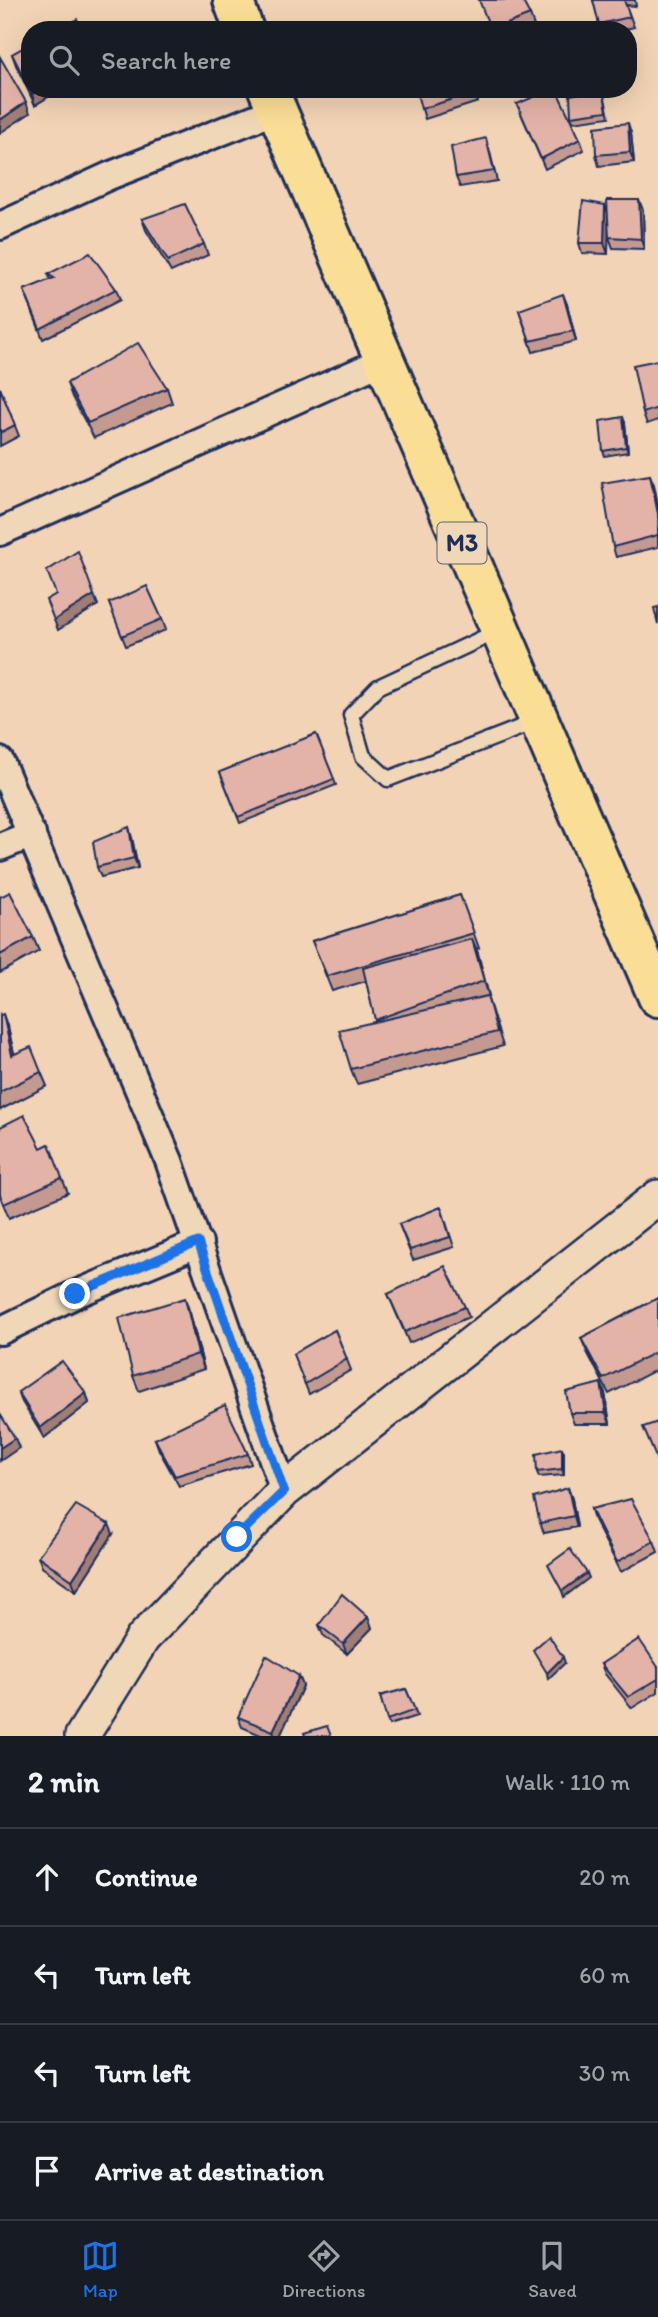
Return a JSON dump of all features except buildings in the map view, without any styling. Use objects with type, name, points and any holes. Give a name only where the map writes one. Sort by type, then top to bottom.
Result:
[{"type":"main road","points":[[233,0],[241,21]]},
{"type":"main road","name":"M3","points":[[272,100],[657,993]]},
{"type":"street","points":[[0,226],[272,100]]},
{"type":"street","points":[[0,532],[385,360]]},
{"type":"street","points":[[0,761],[169,1161],[284,1491]]},
{"type":"street","points":[[0,847],[32,834]]},
{"type":"street","points":[[82,1736],[143,1638],[284,1491],[658,1196]]},
{"type":"street","points":[[0,1331],[75,1294],[198,1242]]},
{"type":"lane","points":[[499,631],[379,687],[351,715],[363,756],[388,779],[538,721]]},
{"type":"route","points":[[75,1294],[198,1242],[284,1491],[237,1537]]}]
